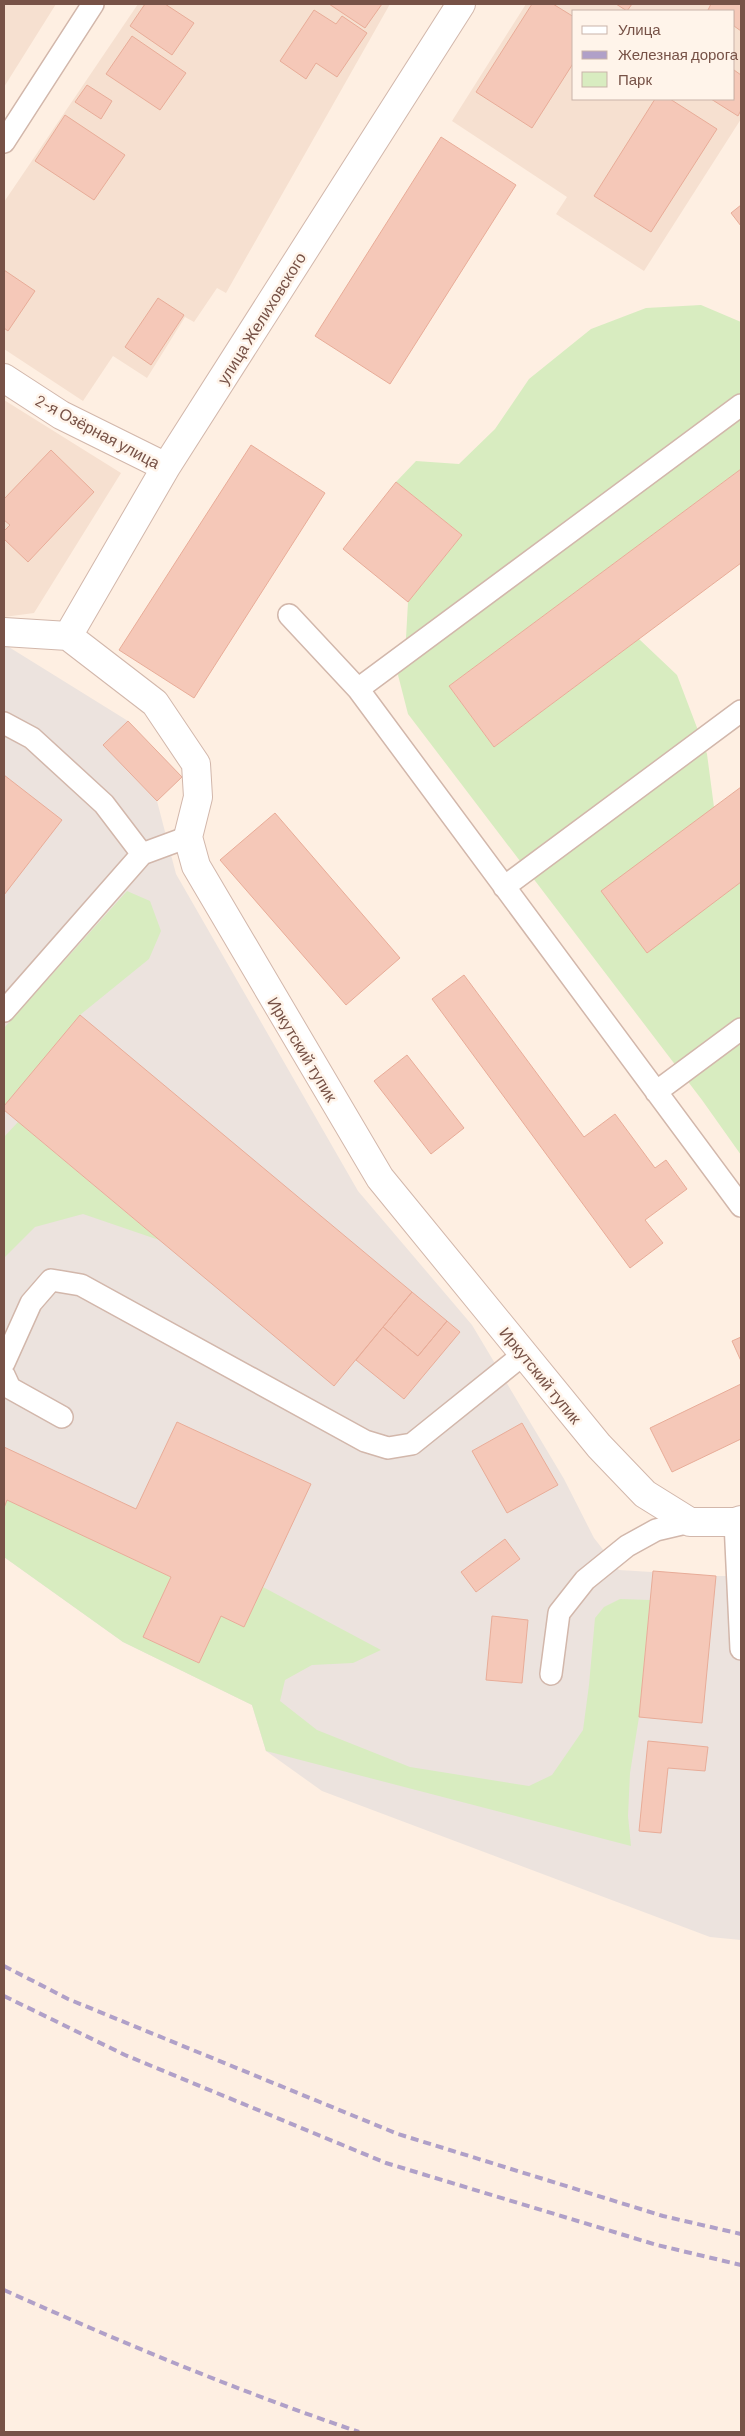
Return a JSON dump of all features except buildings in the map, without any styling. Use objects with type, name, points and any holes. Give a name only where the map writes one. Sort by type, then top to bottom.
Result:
[{"type":"street","name":"улица Желиховского","points":[[68,636],[166,467],[461,4]]},
{"type":"street","name":"2-я Озёрная улица","points":[[4,378],[61,416],[166,467]]},
{"type":"street","points":[[4,632],[68,636]]},
{"type":"street","name":"Иркутский тупик","points":[[68,636],[155,703],[196,764],[198,797],[188,836],[196,866],[380,1178],[599,1446],[646,1494],[690,1522]]},
{"type":"street","points":[[690,1522],[738,1521]]},
{"type":"lane","points":[[4,142],[93,4]]},
{"type":"lane","points":[[358,689],[741,405]]},
{"type":"lane","points":[[289,615],[358,689],[741,1206]]},
{"type":"lane","points":[[504,887],[741,711]]},
{"type":"lane","points":[[4,723],[32,738],[104,804],[142,854]]},
{"type":"lane","points":[[4,1011],[142,854],[188,836]]},
{"type":"lane","points":[[656,1092],[741,1029]]},
{"type":"lane","points":[[4,1363],[30,1303],[51,1280],[81,1285],[365,1441],[388,1448],[412,1444],[524,1354]]},
{"type":"lane","points":[[4,1375],[10,1388],[62,1417]]},
{"type":"lane","points":[[738,1521],[741,1649]]},
{"type":"lane","points":[[551,1674],[559,1613],[585,1580],[627,1546],[656,1530],[690,1522]]},
{"type":"shaded area","points":[[4,4],[56,4],[4,87]]},
{"type":"shaded area","points":[[138,4],[390,4],[226,293],[217,288],[194,322],[185,317],[147,378],[113,356],[83,401],[4,349],[4,202]]},
{"type":"shaded area","points":[[526,4],[741,4],[741,119],[644,271],[556,214],[567,197],[452,121]]},
{"type":"shaded area","points":[[4,400],[121,473],[34,613],[4,617]]},
{"type":"shaded area","points":[[4,644],[128,721],[182,777],[157,801],[176,874],[358,1191],[472,1325],[564,1479],[594,1538],[619,1570],[741,1576],[741,1940],[710,1937],[322,1791],[266,1751],[252,1705],[123,1642],[4,1557]]},
{"type":"green space","points":[[701,305],[741,322],[741,469],[449,686],[494,747],[639,639],[677,675],[707,754],[714,807],[647,952],[741,882],[741,1155],[702,1100],[408,714],[398,675],[406,638],[408,602],[462,535],[396,482],[416,461],[459,464],[495,429],[529,379],[591,329],[646,308]]},
{"type":"green space","points":[[127,891],[150,901],[161,931],[149,959],[80,1015],[4,1106],[4,1028]]},
{"type":"green space","points":[[18,1122],[159,1240],[83,1214],[35,1227],[4,1258],[4,1137]]},
{"type":"green space","points":[[7,1500],[171,1577],[143,1637],[198,1663],[221,1616],[244,1627],[263,1587],[381,1650],[353,1663],[312,1665],[285,1680],[280,1701],[317,1730],[410,1767],[529,1786],[552,1775],[583,1730],[595,1618],[604,1607],[620,1599],[650,1600],[639,1717],[630,1773],[628,1816],[631,1846],[266,1751],[252,1705],[123,1642],[4,1557],[4,1508]]},
{"type":"railway","points":[[4,1966],[68,1999],[398,2134],[663,2216],[741,2234]]},
{"type":"railway","points":[[4,1996],[125,2055],[386,2163],[657,2245],[741,2265]]},
{"type":"railway","points":[[4,2290],[180,2365],[269,2400],[359,2432]]}]
